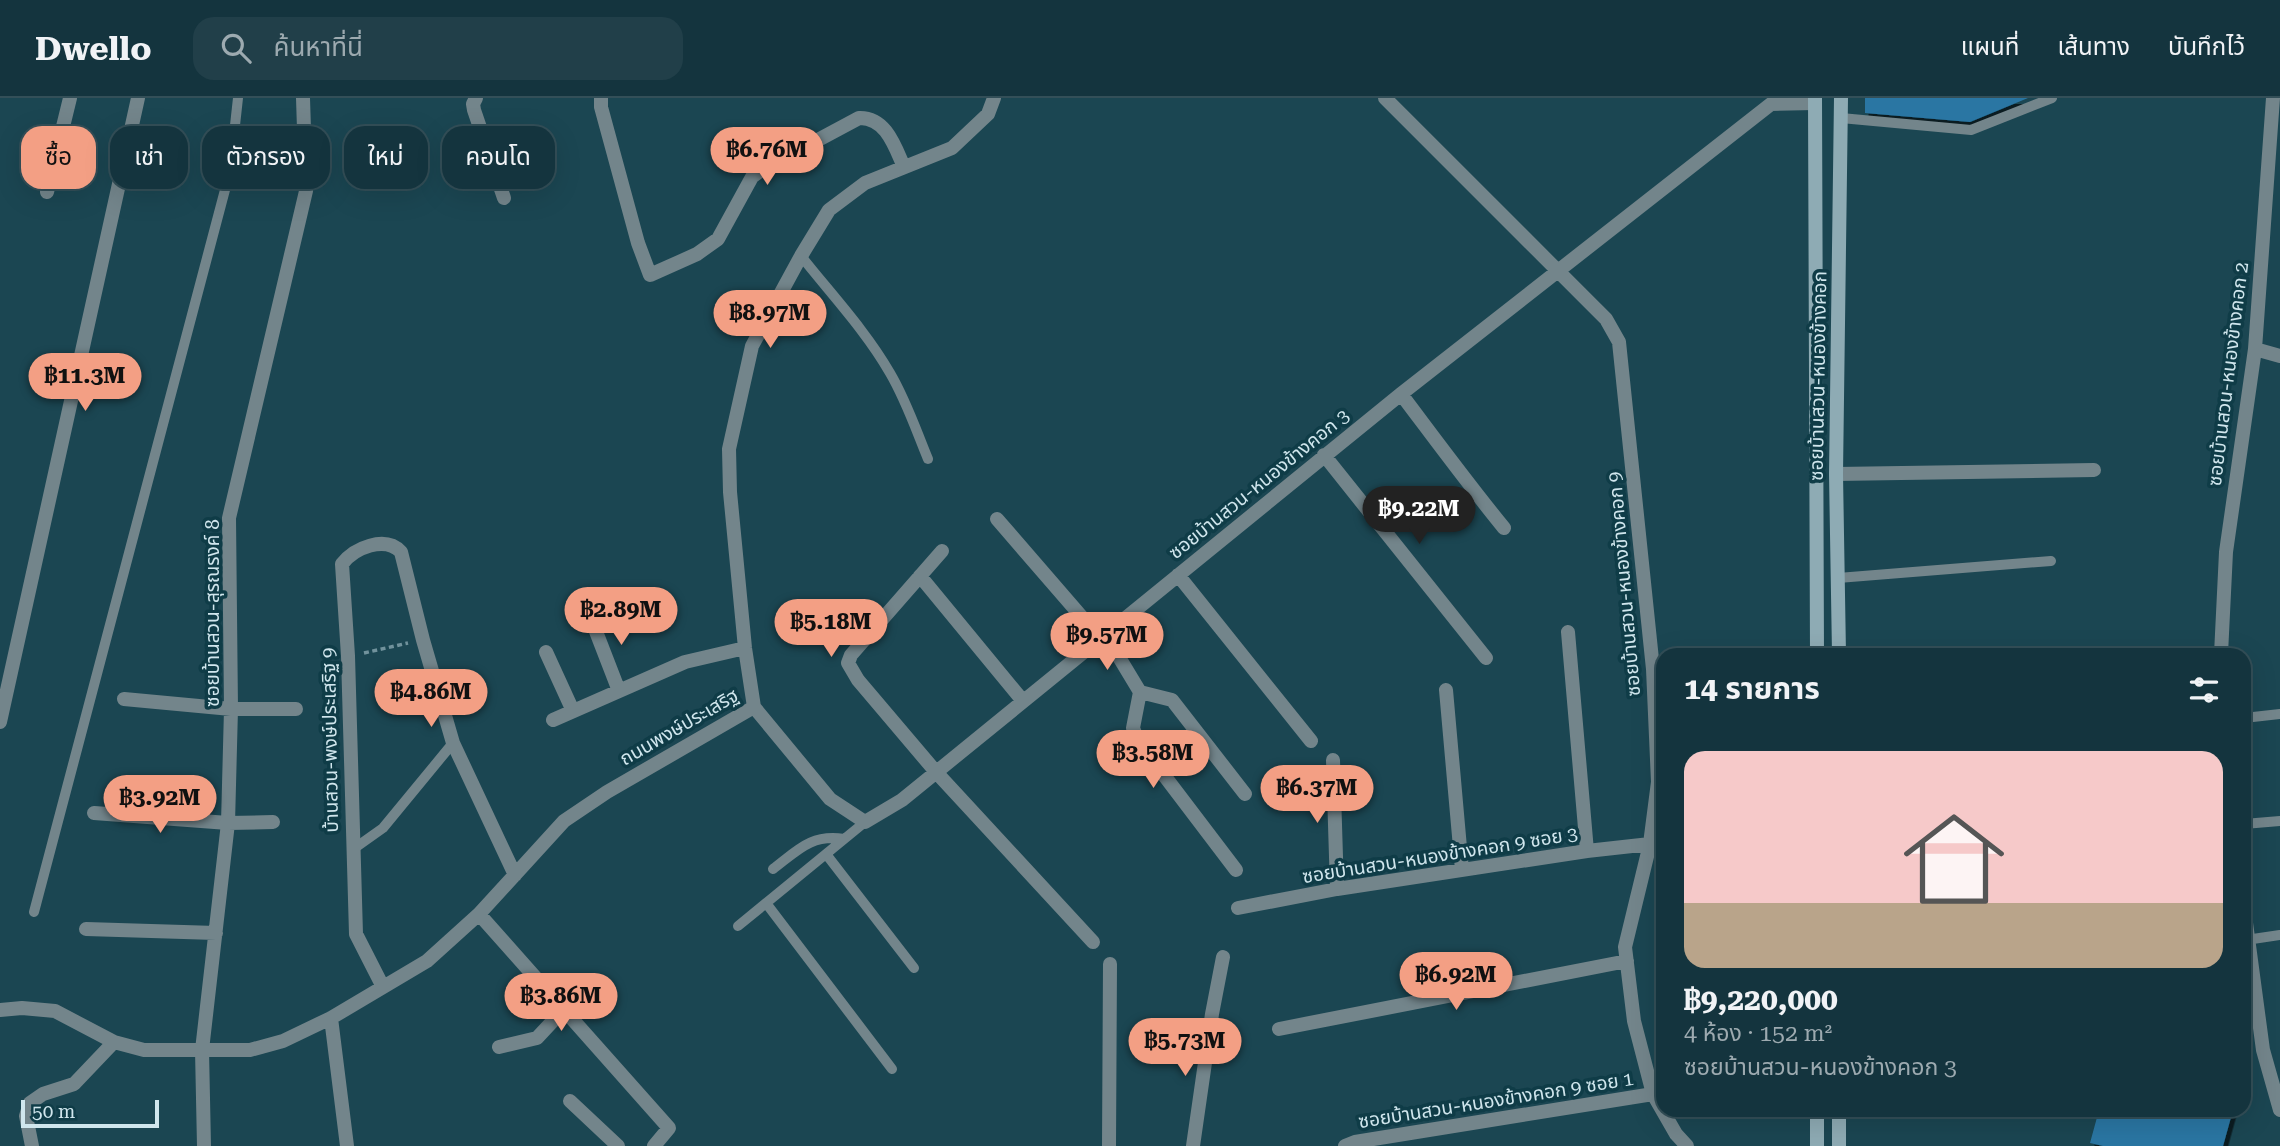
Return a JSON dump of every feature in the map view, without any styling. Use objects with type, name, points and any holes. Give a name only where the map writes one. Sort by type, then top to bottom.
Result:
[{"type":"main road","name":"ซอยบ้านสวน-หนองข้างคอก","points":[[1839,648],[1836,474],[1841,98]]},
{"type":"main road","name":"ซอยบ้านสวน-หนองข้างคอก","points":[[1814,101],[1816,648]]},
{"type":"main road","points":[[1817,1117],[1817,1146]]},
{"type":"main road","points":[[1839,1117],[1839,1146]]},
{"type":"street","points":[[47,192],[70,98]]},
{"type":"street","points":[[0,722],[138,98]]},
{"type":"street","name":"ซอยบ้านสวน-สุรณรงค์ 8","points":[[204,1146],[202,1050],[228,822],[231,709],[229,518],[306,191],[303,98]]},
{"type":"street","points":[[475,98],[474,110],[504,198]]},
{"type":"street","points":[[601,98],[601,107],[638,243],[650,275],[697,254],[718,239],[752,177],[859,118],[867,118],[883,128],[904,167]]},
{"type":"street","name":"ถนนพงษ์ประเสริฐ","points":[[0,1010],[22,1008],[55,1011],[114,1042],[144,1050],[250,1050],[283,1041],[331,1018],[428,961],[480,914],[564,821],[607,792],[754,707],[745,648],[730,492],[729,449],[752,346],[801,256],[830,210],[865,183],[952,148],[988,114],[994,98]]},
{"type":"street","name":"ซอยบ้านสวน-หนองข้างคอก 9","points":[[1385,98],[1606,319],[1619,342],[1656,653]]},
{"type":"street","name":"ซอยบ้านสวน-หนองข้างคอก 2","points":[[2221,648],[2226,552],[2255,349],[2273,98]]},
{"type":"street","name":"ซอยบ้านสวน-หนองข้างคอก 3","points":[[865,822],[902,800],[1324,455],[1771,104],[1814,101]]},
{"type":"street","points":[[2255,349],[2280,356]]},
{"type":"street","points":[[1401,394],[1466,483],[1504,528]]},
{"type":"street","points":[[1324,455],[1486,658]]},
{"type":"street","points":[[1836,474],[2094,470]]},
{"type":"street","points":[[997,519],[1103,636],[1140,692],[1172,700],[1245,794]]},
{"type":"street","name":"บ้านสวน-พงษ์ประเสริฐ 9","points":[[383,987],[356,934],[348,656],[342,564],[348,557],[361,549],[386,543],[401,552],[422,640]]},
{"type":"street","points":[[942,551],[851,655],[848,663],[858,680],[936,772],[1093,942]]},
{"type":"street","points":[[1178,575],[1311,741]]},
{"type":"street","points":[[920,576],[1023,701]]},
{"type":"street","points":[[590,616],[619,691]]},
{"type":"street","points":[[1568,632],[1587,850]]},
{"type":"street","points":[[422,640],[453,743],[515,875]]},
{"type":"street","points":[[553,720],[685,662],[745,648]]},
{"type":"street","points":[[546,652],[573,711]]},
{"type":"street","points":[[1446,690],[1462,870]]},
{"type":"street","points":[[1140,692],[1133,728],[1138,741],[1236,870]]},
{"type":"street","points":[[124,699],[231,709],[296,709]]},
{"type":"street","points":[[754,707],[830,799],[865,822]]},
{"type":"street","points":[[1332,760],[1337,889]]},
{"type":"street","points":[[94,813],[228,822],[273,822]]},
{"type":"street","name":"ซอยบ้านสวน-หนองข้างคอก 9","points":[[1656,847],[1625,947],[1634,1021],[1656,1099]]},
{"type":"street","name":"ซอยบ้านสวน-หนองข้างคอก 9 ซอย 3","points":[[1238,908],[1337,889],[1587,850],[1656,847]]},
{"type":"street","points":[[480,914],[669,1128],[654,1146]]},
{"type":"street","points":[[86,929],[216,933]]},
{"type":"street","points":[[1193,1146],[1223,957]]},
{"type":"street","points":[[1279,1029],[1627,961]]},
{"type":"street","points":[[1109,1146],[1110,964]]},
{"type":"street","points":[[2251,977],[2263,1050],[2280,1110]]},
{"type":"street","points":[[499,1047],[537,1038],[564,1009]]},
{"type":"street","points":[[331,1018],[347,1146]]},
{"type":"street","points":[[32,1146],[26,1116],[30,1103],[43,1094],[74,1084],[114,1042]]},
{"type":"street","name":"ซอยบ้านสวน-หนองข้างคอก 9 ซอย 1","points":[[1345,1146],[1355,1142],[1653,1094]]},
{"type":"street","points":[[570,1101],[618,1146]]},
{"type":"street","name":"ซอยบ้านสวน-หนองข้างคอก 9","points":[[1666,1117],[1686,1146]]},
{"type":"lane","points":[[34,912],[230,170],[238,98]]},
{"type":"lane","points":[[1841,118],[1971,130],[2052,98]]},
{"type":"lane","points":[[801,256],[889,371],[908,407],[928,459]]},
{"type":"lane","points":[[1838,578],[2051,561]]},
{"type":"lane","points":[[2251,717],[2280,714]]},
{"type":"lane","points":[[352,849],[383,828],[453,743]]},
{"type":"lane","points":[[2251,823],[2280,821]]},
{"type":"lane","points":[[738,926],[865,822]]},
{"type":"lane","points":[[774,869],[812,840],[831,837],[844,839]]},
{"type":"lane","points":[[826,854],[914,968]]},
{"type":"lane","points":[[766,903],[892,1069]]},
{"type":"lane","points":[[2251,939],[2280,935]]},
{"type":"path","points":[[348,656],[422,640]]},
{"type":"building","points":[[1865,98],[2028,98],[1970,122],[1865,113]]},
{"type":"building","points":[[2097,1117],[2231,1117],[2223,1146],[2103,1146],[2090,1143]]}]
